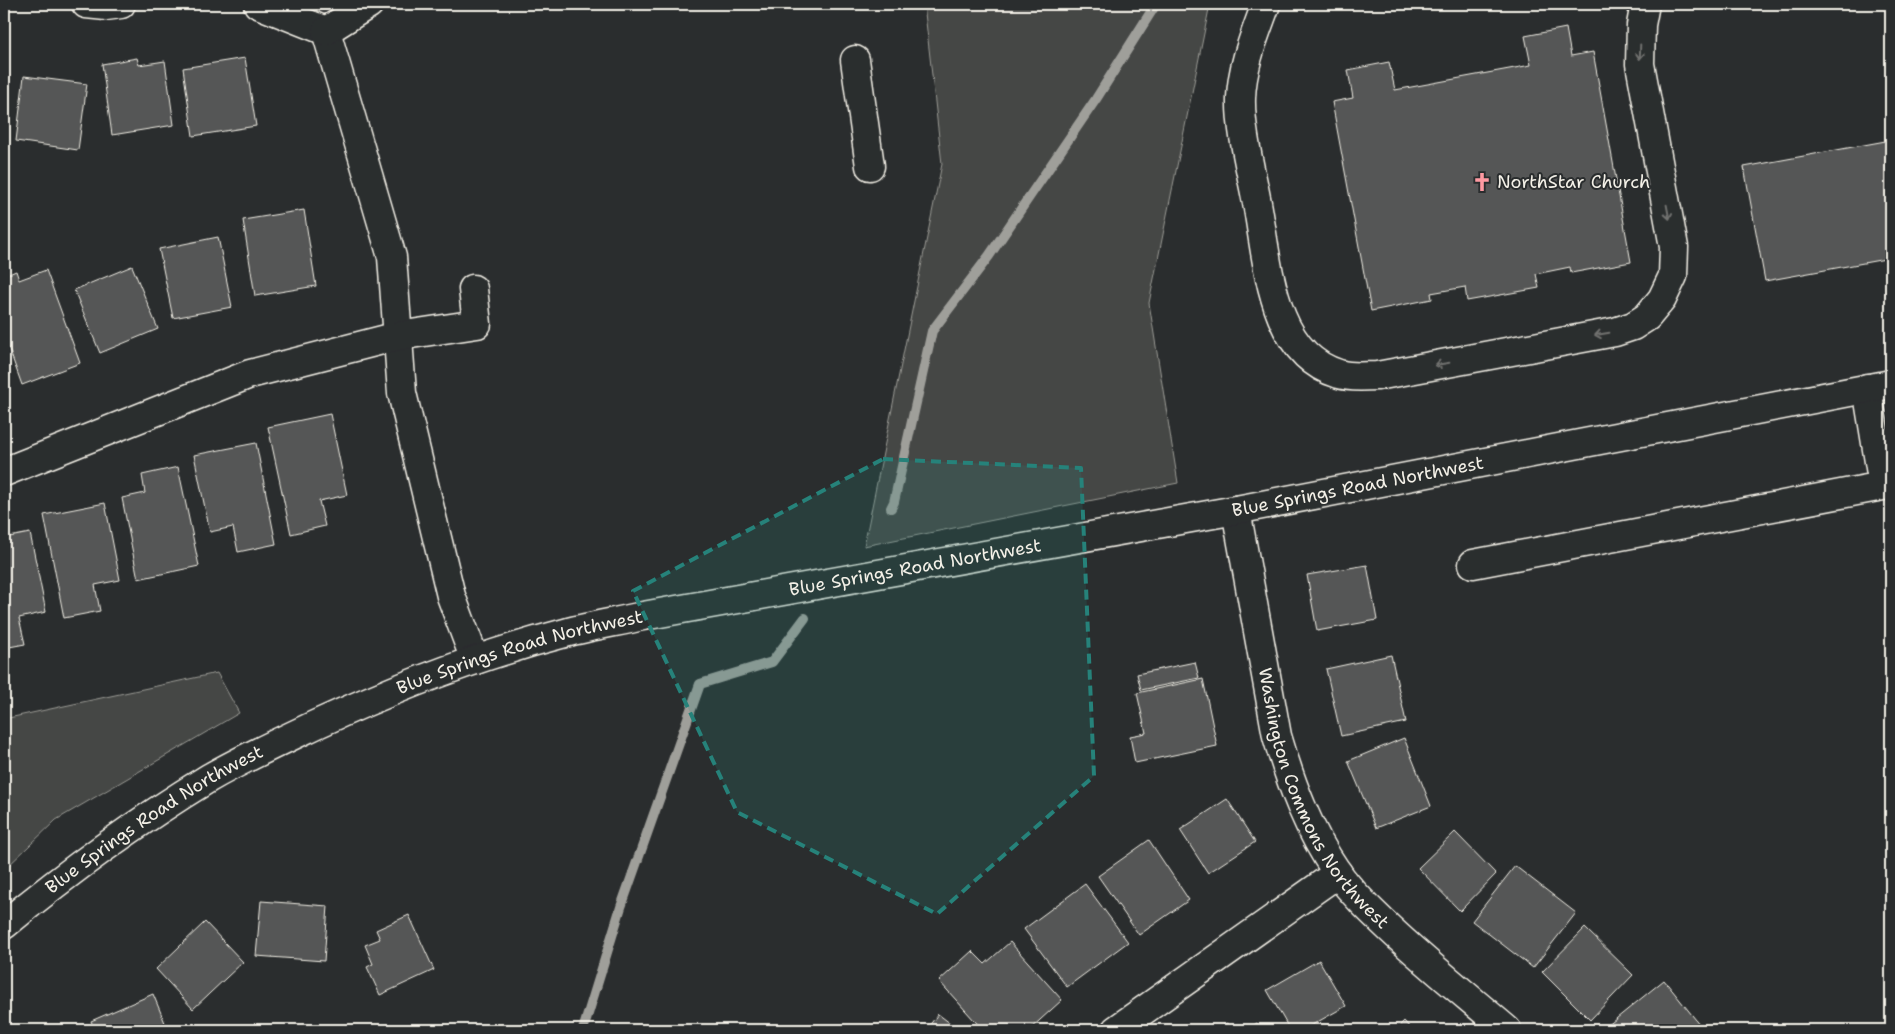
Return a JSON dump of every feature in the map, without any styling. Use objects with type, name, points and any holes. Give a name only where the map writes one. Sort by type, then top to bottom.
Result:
[{"type":"street","points":[[86,4],[106,6],[121,4]]},
{"type":"street","points":[[258,4],[326,31]]},
{"type":"street","points":[[326,31],[369,4]]},
{"type":"street","points":[[1266,4],[1245,63],[1241,99],[1244,131],[1273,292],[1282,318],[1293,339],[1307,355],[1323,367],[1340,375],[1359,377],[1377,376],[1615,332],[1633,326],[1647,316],[1662,299],[1672,276],[1674,247],[1640,64],[1641,25],[1645,4]]},
{"type":"street","points":[[326,31],[392,257],[404,403],[451,596],[475,660]]},
{"type":"street","points":[[855,60],[870,166]]},
{"type":"street","points":[[4,472],[250,374],[398,336],[477,324],[473,289]]},
{"type":"street","points":[[1473,564],[1883,486],[1879,386]]},
{"type":"street","name":"Blue Springs Road Northwest","points":[[4,925],[94,854],[150,815],[211,777],[277,742],[345,711],[475,660],[566,633],[643,616],[1236,510],[1879,386]]},
{"type":"street","name":"Washington Commons Northwest","points":[[1236,510],[1282,754],[1301,807],[1318,841],[1338,873],[1369,909],[1409,947],[1507,1030]]},
{"type":"street","points":[[1116,1030],[1338,873]]},
{"type":"highlighted area","points":[[883,459],[1081,468],[1094,776],[937,914],[737,812],[633,591]]},
{"type":"shaded area","points":[[924,4],[1210,4],[1149,303],[1178,483],[864,546],[942,164]]},
{"type":"shaded area","points":[[217,673],[239,713],[56,820],[4,870],[4,719]]},
{"type":"building","name":"NorthStar Church","points":[[1566,28],[1571,56],[1593,52],[1631,262],[1571,273],[1570,267],[1536,274],[1539,288],[1467,301],[1465,287],[1431,293],[1432,299],[1371,311],[1332,102],[1353,98],[1348,70],[1389,62],[1395,90],[1531,65],[1525,36]]},
{"type":"building","points":[[137,58],[139,65],[165,61],[174,125],[112,135],[102,64]]},
{"type":"building","points":[[245,58],[256,126],[193,136],[183,68]]},
{"type":"building","points":[[4,74],[9,75],[4,93]]},
{"type":"building","points":[[24,76],[87,84],[78,150],[16,141]]},
{"type":"building","points":[[1891,140],[1891,258],[1765,281],[1744,167]]},
{"type":"building","points":[[304,210],[316,286],[255,296],[243,220]]},
{"type":"building","points":[[218,237],[232,307],[173,318],[159,249]]},
{"type":"building","points":[[132,266],[158,329],[100,353],[74,290]]},
{"type":"building","points":[[46,270],[80,363],[22,385],[4,335],[4,276],[16,271],[19,280]]},
{"type":"building","points":[[330,414],[347,495],[319,501],[325,526],[291,534],[268,427]]},
{"type":"building","points":[[256,443],[276,544],[238,552],[233,527],[210,532],[194,455]]},
{"type":"building","points":[[178,467],[199,566],[138,579],[122,498],[145,493],[142,475]]},
{"type":"building","points":[[105,503],[120,580],[95,585],[100,611],[64,618],[44,515]]},
{"type":"building","points":[[30,533],[46,612],[19,618],[25,644],[4,648],[4,538]]},
{"type":"building","points":[[1367,565],[1377,620],[1317,631],[1307,575]]},
{"type":"building","points":[[1391,655],[1406,722],[1341,736],[1326,669]]},
{"type":"building","points":[[1195,662],[1199,678],[1141,690],[1137,674]]},
{"type":"building","points":[[1203,679],[1217,746],[1135,763],[1130,736],[1146,733],[1137,693]]},
{"type":"building","points":[[1404,738],[1431,806],[1376,828],[1348,761]]},
{"type":"building","points":[[1227,799],[1255,842],[1208,873],[1180,830]]},
{"type":"building","points":[[1455,832],[1496,874],[1460,911],[1418,868]]},
{"type":"building","points":[[1149,840],[1189,900],[1139,935],[1098,876]]},
{"type":"building","points":[[1515,866],[1576,913],[1533,968],[1472,921]]},
{"type":"building","points":[[1085,884],[1128,942],[1067,987],[1024,929]]},
{"type":"building","points":[[261,901],[328,906],[324,961],[256,956]]},
{"type":"building","points":[[409,915],[434,970],[380,995],[367,967],[373,964],[365,945],[380,939],[376,930]]},
{"type":"building","points":[[205,922],[243,962],[193,1009],[156,969]]},
{"type":"building","points":[[1585,928],[1633,975],[1590,1020],[1542,972]]},
{"type":"building","points":[[1010,942],[1062,1000],[1029,1030],[983,1030],[939,981],[972,951],[985,964]]},
{"type":"building","points":[[1319,960],[1346,1006],[1303,1030],[1290,1030],[1267,990]]},
{"type":"building","points":[[1664,980],[1704,1030],[1609,1030],[1606,1027]]},
{"type":"building","points":[[153,994],[168,1030],[95,1030],[91,1021]]},
{"type":"building","points":[[938,1014],[959,1030],[926,1030]]},
{"type":"building","points":[[1404,1021],[1412,1030],[1395,1030]]},
{"type":"building","points":[[1227,1023],[1231,1030],[1215,1030]]},
{"type":"building","points":[[1257,1023],[1262,1030],[1246,1030]]},
{"type":"waterway","points":[[891,508],[894,502],[932,331],[989,256],[1096,99],[1156,4]]},
{"type":"waterway","points":[[583,1030],[621,907],[700,684],[772,662],[805,618]]},
{"type":"place","name":"NorthStar Church","points":[[1482,182]]}]
